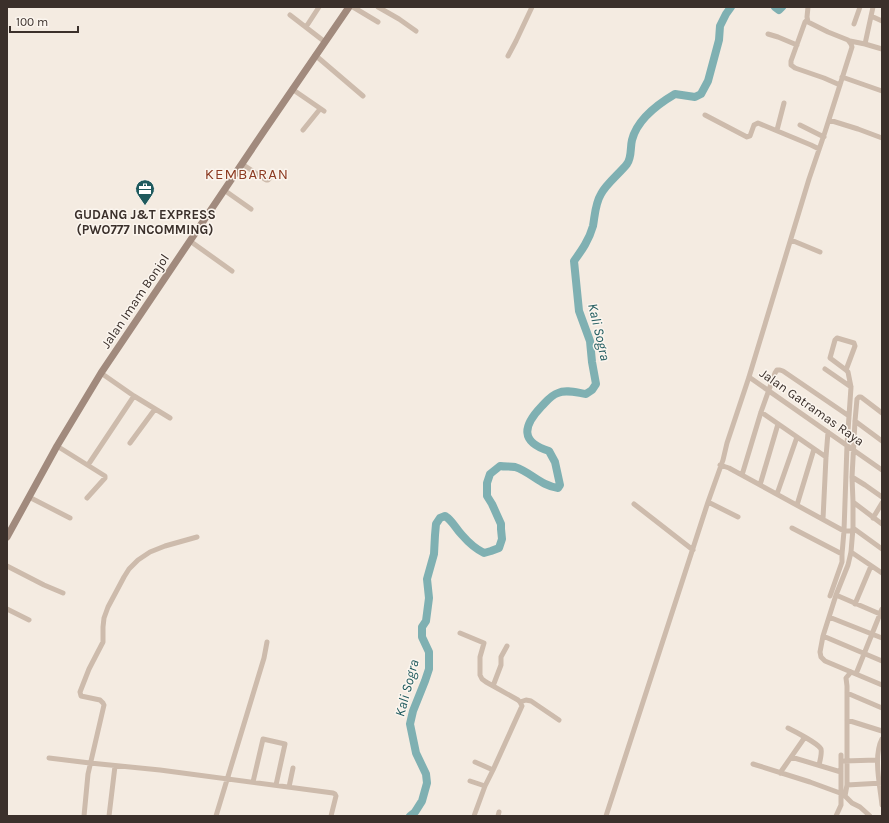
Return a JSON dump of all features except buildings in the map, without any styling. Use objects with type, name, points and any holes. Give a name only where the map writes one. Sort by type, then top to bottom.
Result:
[{"type":"main road","name":"Jalan Imam Bonjol","points":[[7,537],[57,446],[101,373],[349,7]]},
{"type":"street","points":[[306,27],[319,7]]},
{"type":"street","points":[[353,7],[378,22]]},
{"type":"street","points":[[378,7],[416,30]]},
{"type":"street","points":[[508,56],[532,7]]},
{"type":"street","points":[[808,7],[807,20],[791,61],[792,65],[793,67],[840,85]]},
{"type":"street","points":[[854,24],[860,7]]},
{"type":"street","points":[[865,44],[873,7]]},
{"type":"street","points":[[290,15],[325,42]]},
{"type":"street","points":[[871,16],[882,21]]},
{"type":"street","points":[[807,20],[813,25],[850,42],[865,44],[882,49]]},
{"type":"street","points":[[768,34],[797,45]]},
{"type":"street","points":[[606,816],[720,465],[723,460],[727,443],[852,47],[850,42]]},
{"type":"street","points":[[316,56],[363,96]]},
{"type":"street","points":[[842,77],[882,91]]},
{"type":"street","points":[[292,89],[322,110],[303,130]]},
{"type":"street","points":[[777,130],[784,103]]},
{"type":"street","points":[[705,115],[747,137],[750,136],[754,125],[760,123],[811,145],[819,150]]},
{"type":"street","points":[[829,120],[882,138]]},
{"type":"street","points":[[800,125],[824,136]]},
{"type":"street","points":[[242,164],[266,180],[269,179]]},
{"type":"street","points":[[224,190],[251,209]]},
{"type":"street","points":[[791,240],[820,252]]},
{"type":"street","points":[[190,241],[232,271]]},
{"type":"street","points":[[846,370],[855,346],[854,343],[837,338],[835,340],[830,358],[848,372],[851,387],[844,531],[842,562],[820,652],[821,657],[825,661],[882,685]]},
{"type":"street","points":[[825,369],[851,387]]},
{"type":"street","points":[[742,475],[761,412],[777,370],[780,370],[849,416]]},
{"type":"street","points":[[101,373],[134,396],[170,418]]},
{"type":"street","name":"Jalan Gatramas Raya","points":[[749,377],[881,467]]},
{"type":"street","points":[[88,465],[134,396]]},
{"type":"street","points":[[833,595],[848,565],[851,552],[854,421],[857,400],[861,397],[882,413]]},
{"type":"street","points":[[130,443],[155,409]]},
{"type":"street","points":[[761,412],[826,458]]},
{"type":"street","points":[[854,421],[882,441]]},
{"type":"street","points":[[760,485],[778,424]]},
{"type":"street","points":[[823,520],[828,432]]},
{"type":"street","points":[[777,494],[797,437]]},
{"type":"street","points":[[57,446],[105,476],[105,478],[88,498]]},
{"type":"street","points":[[797,505],[814,449]]},
{"type":"street","points":[[720,465],[729,468],[844,531],[852,530],[882,549]]},
{"type":"street","points":[[852,477],[882,497]]},
{"type":"street","points":[[29,496],[70,518]]},
{"type":"street","points":[[708,502],[738,517]]},
{"type":"street","points":[[853,502],[882,524]]},
{"type":"street","points":[[874,518],[882,503]]},
{"type":"street","points":[[634,504],[693,550]]},
{"type":"street","points":[[792,528],[842,554]]},
{"type":"street","points":[[84,816],[90,763],[104,704],[100,700],[81,696],[80,692],[89,669],[103,642],[104,618],[108,607],[124,577],[132,565],[138,560],[150,552],[165,546],[197,537]]},
{"type":"street","points":[[851,552],[882,573]]},
{"type":"street","points":[[7,566],[44,586],[63,593]]},
{"type":"street","points":[[855,604],[871,566]]},
{"type":"street","points":[[833,595],[881,612],[853,673],[846,678],[847,720],[844,761],[841,772],[843,795]]},
{"type":"street","points":[[7,609],[29,620]]},
{"type":"street","points":[[829,617],[882,638]]},
{"type":"street","points":[[460,633],[484,643],[480,657],[480,675],[482,679],[520,702],[526,700],[531,701],[558,720]]},
{"type":"street","points":[[823,636],[882,661]]},
{"type":"street","points":[[216,816],[264,658],[267,642]]},
{"type":"street","points":[[493,686],[501,665],[501,657],[507,646]]},
{"type":"street","points":[[847,693],[882,708]]},
{"type":"street","points":[[474,816],[485,786],[521,708],[520,702]]},
{"type":"street","points":[[847,720],[882,731]]},
{"type":"street","points":[[788,728],[805,737],[821,749],[819,765]]},
{"type":"street","points":[[780,772],[805,737]]},
{"type":"street","points":[[253,782],[263,739],[285,744],[276,785]]},
{"type":"street","points":[[882,741],[877,760],[881,783],[882,805]]},
{"type":"street","points":[[836,816],[847,785],[844,761],[841,755]]},
{"type":"street","points":[[791,757],[841,772]]},
{"type":"street","points":[[49,758],[160,770],[333,793],[336,796],[331,816]]},
{"type":"street","points":[[844,761],[877,760]]},
{"type":"street","points":[[475,762],[493,770]]},
{"type":"street","points":[[753,764],[780,772],[843,795],[870,816]]},
{"type":"street","points":[[109,816],[115,766]]},
{"type":"street","points":[[289,787],[293,768]]},
{"type":"street","points":[[470,781],[485,786]]},
{"type":"street","points":[[847,785],[881,783]]},
{"type":"waterway","name":"Kali Sogra","points":[[410,816],[415,812],[422,801],[427,783],[426,774],[416,753],[410,724],[413,711],[429,669],[429,652],[422,637],[422,627],[426,621],[429,598],[427,579],[434,554],[436,524],[440,518],[445,516],[469,543],[484,553],[491,551],[499,548],[502,539],[501,524],[487,496],[487,483],[490,474],[500,466],[513,467],[521,469],[546,485],[558,488],[560,485],[555,462],[549,451],[533,443],[527,433],[528,427],[535,414],[553,395],[565,391],[586,394],[592,390],[596,384],[590,341],[579,311],[574,261],[585,245],[589,236],[593,226],[596,206],[603,190],[629,161],[632,140],[643,119],[655,108],[675,94],[695,97],[701,94],[708,81],[719,40],[720,26],[731,7]]},
{"type":"waterway","name":"Kali Sogra","points":[[775,7],[779,10],[782,7]]},
{"type":"place","name":"GUDANG J&T EXPRESS (PWO777 INCOMMING)","points":[[145,206]]},
{"type":"district","name":"KEMBARAN","points":[[247,174]]}]
